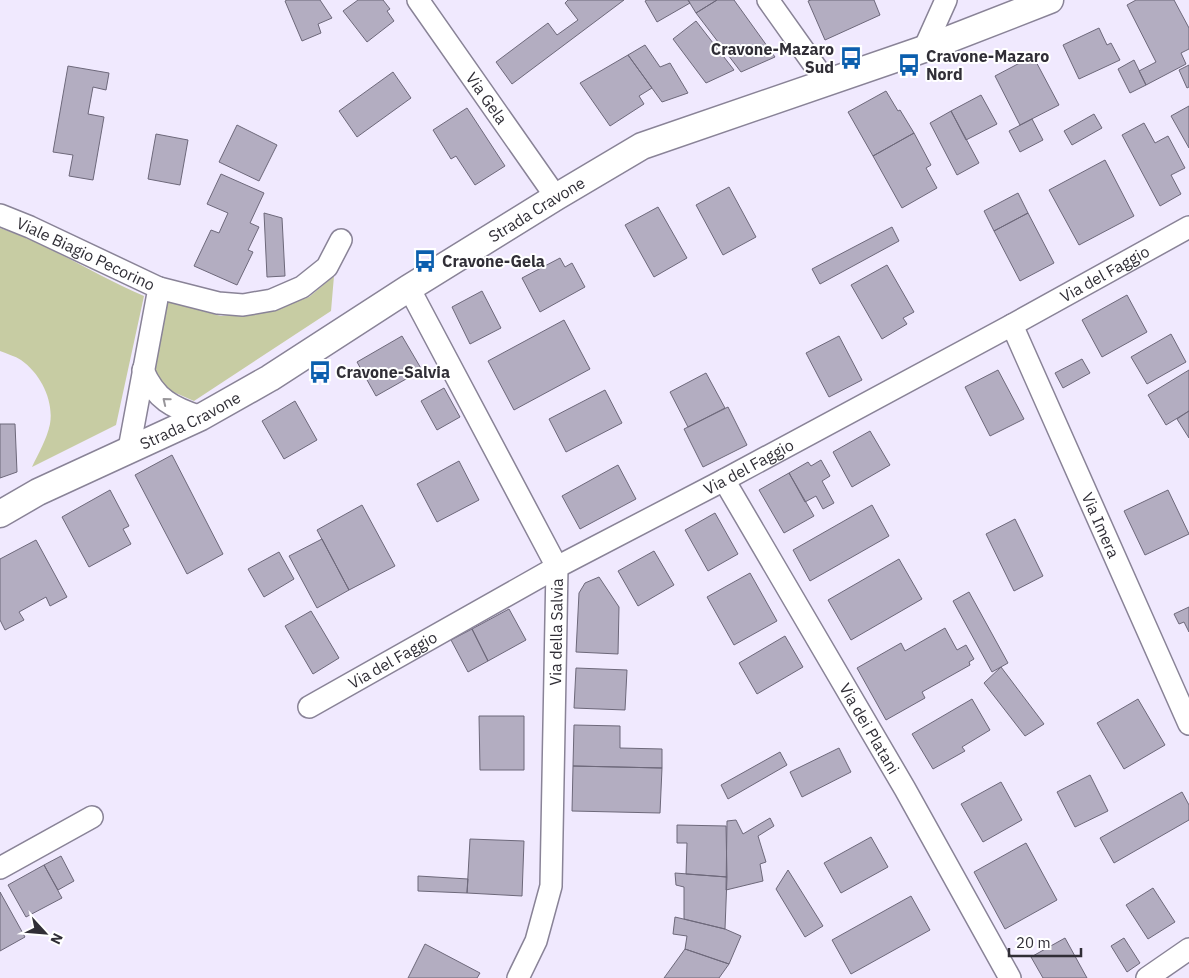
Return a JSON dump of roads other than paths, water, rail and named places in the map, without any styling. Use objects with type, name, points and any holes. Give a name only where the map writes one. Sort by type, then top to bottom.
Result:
[{"type":"street","name":"Via Gela","points":[[418,0],[556,197]]},
{"type":"street","points":[[768,0],[827,83]]},
{"type":"street","points":[[924,50],[946,0]]},
{"type":"street","name":"Strada Cravone","points":[[0,514],[38,492],[201,417],[270,378],[409,288],[642,146],[924,50],[1050,0]]},
{"type":"street","name":"Viale Biagio Pecorino","points":[[0,215],[30,227],[159,288],[129,449]]},
{"type":"street","name":"Via del Faggio","points":[[309,706],[557,567],[724,480],[1189,227]]},
{"type":"street","points":[[159,288],[218,303],[243,305],[272,300],[302,287],[327,267],[341,240]]},
{"type":"street","name":"Via della Salvia","points":[[409,288],[557,567],[551,886],[536,941],[518,978]]},
{"type":"street","name":"Via Imera","points":[[1012,325],[1189,724]]},
{"type":"street","points":[[143,370],[148,381],[166,402],[180,410],[201,417]]},
{"type":"street","name":"Via dei Platani","points":[[724,480],[905,789],[1010,978]]},
{"type":"street","points":[[0,868],[92,817]]},
{"type":"street","points":[[1147,978],[1189,949]]},
{"type":"place","name":"Cravone-Mazaro Sud","points":[[851,58]]},
{"type":"place","name":"Cravone-Mazaro Nord","points":[[909,65]]},
{"type":"place","name":"Cravone-Gela","points":[[425,261]]},
{"type":"place","name":"Cravone-Salvia","points":[[320,372]]}]
